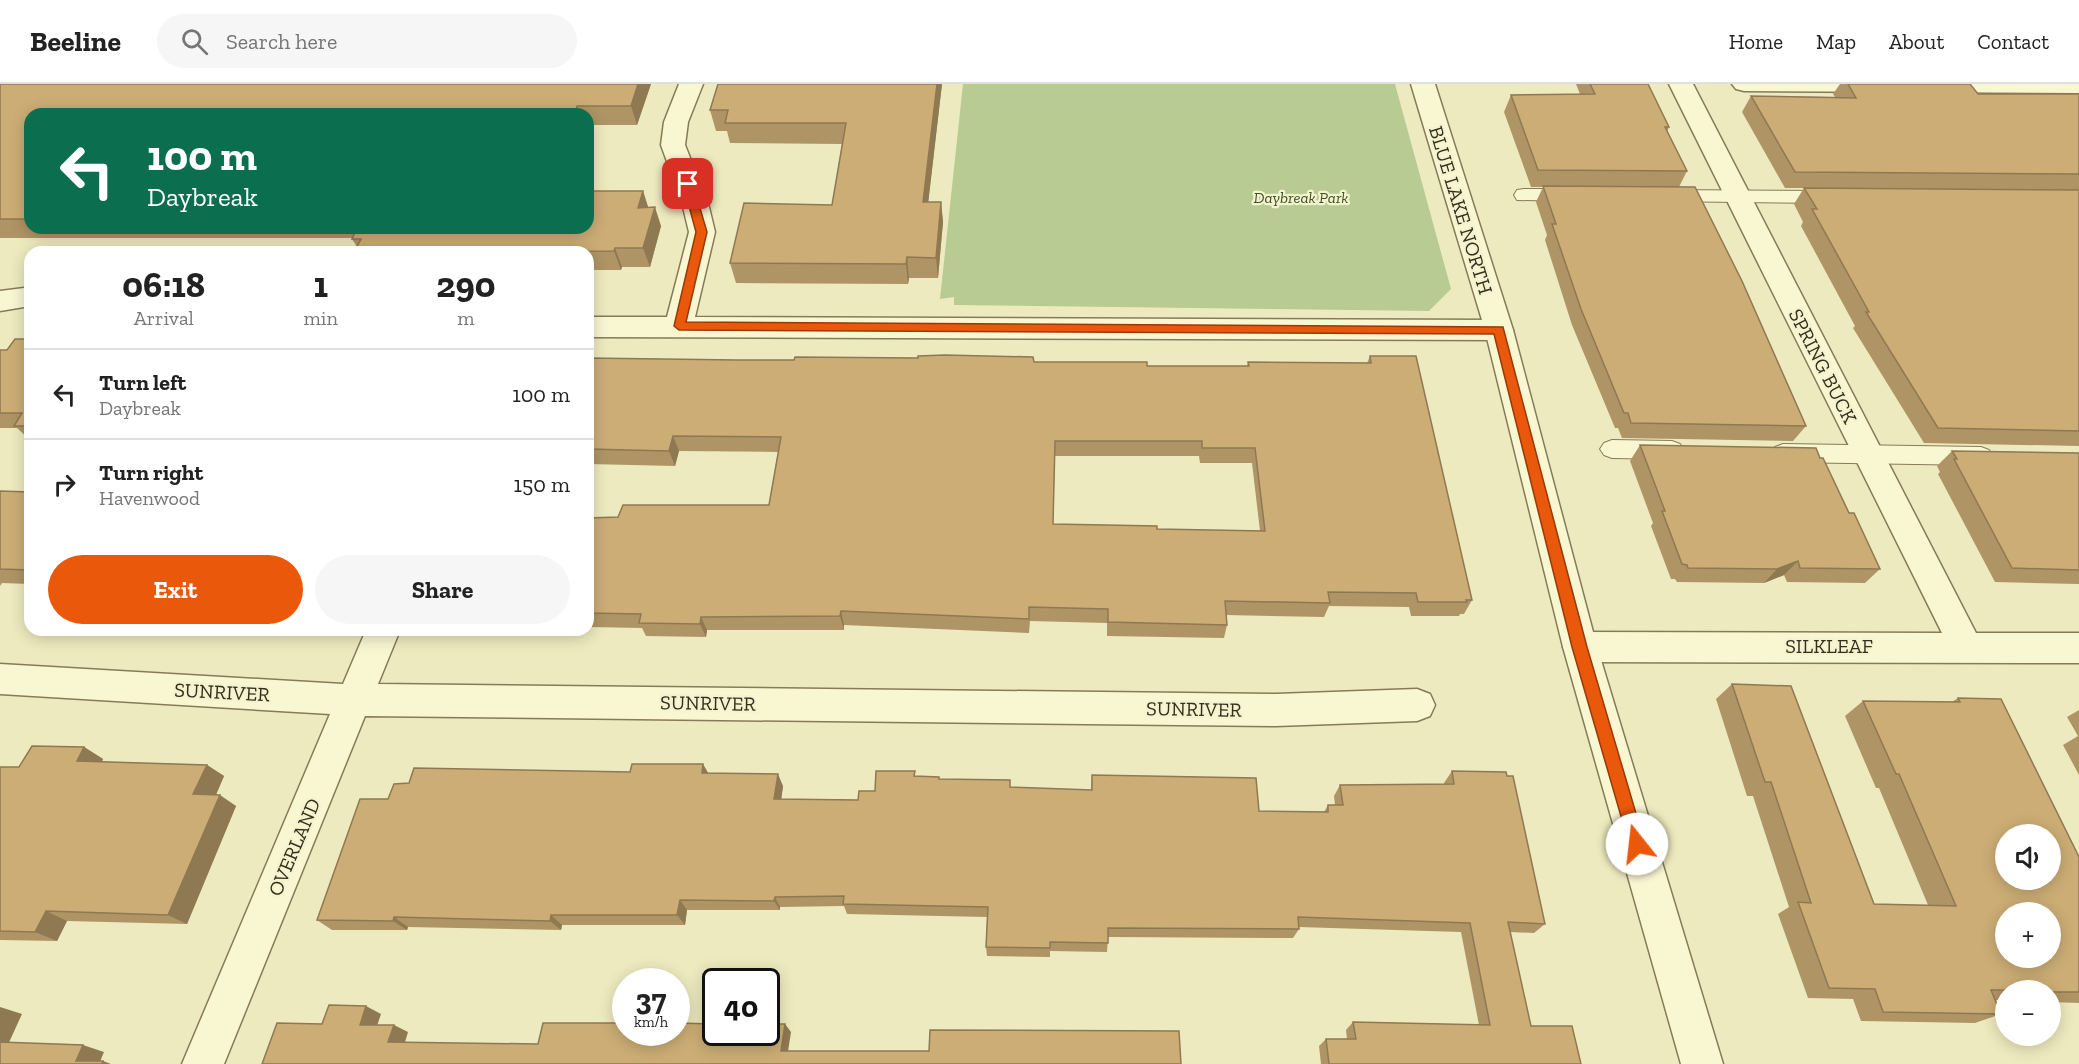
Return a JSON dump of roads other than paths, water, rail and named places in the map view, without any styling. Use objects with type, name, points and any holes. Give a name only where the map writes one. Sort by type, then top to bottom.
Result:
[{"type":"street","points":[[679,326],[702,232],[695,203],[673,146],[676,122],[691,84]]},
{"type":"street","name":"BLUE LAKE NORTH","points":[[1423,84],[1499,330],[1580,647],[1702,1064]]},
{"type":"street","name":"SPRING BUCK","points":[[1681,84],[1966,647]]},
{"type":"street","points":[[1744,84],[2079,86]]},
{"type":"street","points":[[594,327],[1499,330]]},
{"type":"street","name":"OVERLAND","points":[[203,1064],[381,636]]},
{"type":"street","name":"SILKLEAF","points":[[1580,647],[2079,648]]},
{"type":"street","name":"SUNRIVER","points":[[0,679],[356,700],[1276,710],[1417,705]]},
{"type":"lane","points":[[1524,195],[1592,195]]},
{"type":"lane","points":[[1650,196],[1852,197]]},
{"type":"lane","points":[[1612,449],[1693,451]]},
{"type":"lane","points":[[1762,452],[2008,456]]},
{"type":"park label","name":"Daybreak Park","points":[[1301,197]]}]
